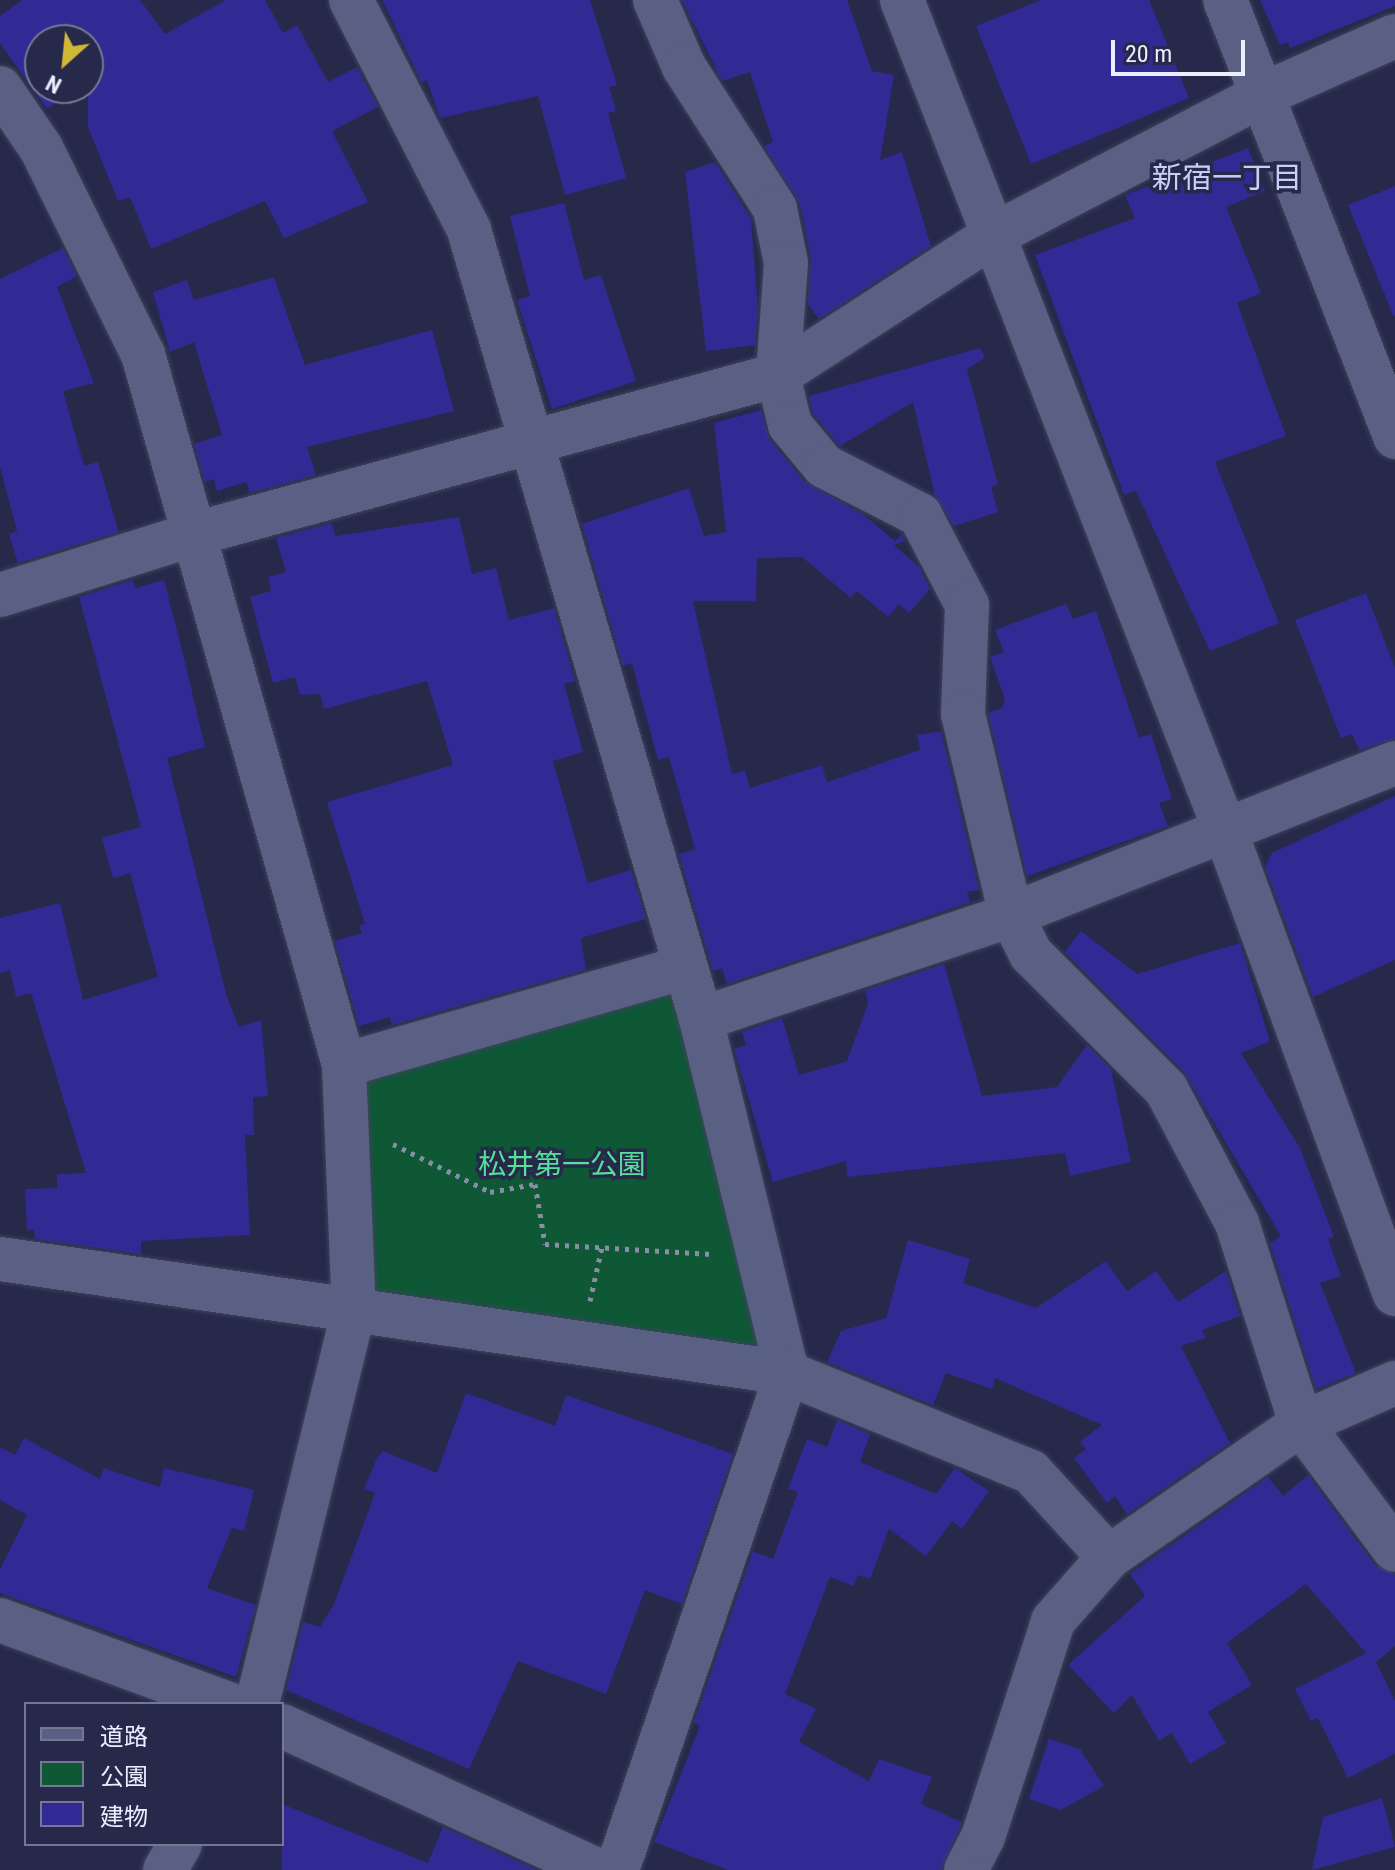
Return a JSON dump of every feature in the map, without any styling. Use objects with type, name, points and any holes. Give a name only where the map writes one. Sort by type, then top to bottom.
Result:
[{"type":"street","points":[[351,0],[469,230],[527,443],[682,968],[701,1019],[787,1373],[617,1870]]},
{"type":"street","points":[[655,0],[684,67],[775,209],[786,263],[778,375],[790,425],[824,466],[920,515],[967,605],[963,714],[1011,915],[1031,954],[1166,1089],[1237,1223],[1301,1424],[1395,1550]]},
{"type":"street","points":[[902,0],[1225,830],[1395,1294]]},
{"type":"street","points":[[1225,0],[1395,437]]},
{"type":"street","points":[[0,595],[198,533],[778,375],[995,234],[1264,94],[1395,36]]},
{"type":"street","points":[[0,88],[41,148],[143,354],[198,533],[344,1065],[354,1309],[257,1702]]},
{"type":"street","points":[[701,1019],[1011,915],[1395,763]]},
{"type":"street","points":[[344,1065],[682,968]]},
{"type":"street","points":[[0,1259],[787,1373],[1031,1472],[1109,1557]]},
{"type":"street","points":[[966,1870],[983,1837],[1053,1621],[1109,1557],[1301,1424],[1395,1383]]},
{"type":"street","points":[[0,1620],[223,1702]]},
{"type":"street","points":[[284,1727],[597,1870]]},
{"type":"street","points":[[165,1870],[179,1846]]},
{"type":"path","points":[[348,1146],[395,1143],[490,1192],[535,1184],[545,1244],[758,1257]]},
{"type":"path","points":[[581,1343],[602,1247]]},
{"type":"green space","name":"松井第一公園","points":[[682,968],[770,1356],[369,1292],[356,1061]]},
{"type":"building","points":[[22,0],[140,0],[165,34],[226,0],[265,0],[283,33],[297,25],[328,82],[357,67],[378,107],[332,131],[368,202],[284,238],[265,201],[151,249],[130,197],[118,201],[88,127],[88,104],[104,104],[104,24],[24,24],[24,77],[0,43],[0,16]]},
{"type":"building","points":[[382,0],[590,0],[617,85],[609,87],[616,111],[608,113],[626,178],[565,195],[538,96],[440,118],[427,80],[422,83]]},
{"type":"building","points":[[682,0],[847,0],[872,71],[894,75],[880,160],[902,152],[931,246],[819,319],[808,304],[811,258],[800,204],[764,146],[773,142],[750,72],[722,81]]},
{"type":"building","points":[[1041,0],[1149,0],[1189,98],[1031,164],[976,26]]},
{"type":"building","points":[[1260,0],[1395,0],[1395,6],[1290,48],[1288,42],[1280,45]]},
{"type":"building","points":[[1248,148],[1265,191],[1226,207],[1261,293],[1237,303],[1286,436],[1215,462],[1279,623],[1210,651],[1136,491],[1124,495],[1035,255],[1135,218],[1125,195]]},
{"type":"building","points":[[715,162],[751,219],[758,310],[755,345],[706,351],[685,172]]},
{"type":"building","points":[[1395,186],[1395,316],[1394,317],[1348,205]]},
{"type":"building","points":[[564,203],[584,280],[601,275],[636,381],[552,409],[517,300],[530,296],[510,216]]},
{"type":"building","points":[[63,248],[77,276],[57,287],[94,383],[63,391],[84,466],[98,462],[119,532],[18,563],[9,534],[17,531],[0,467],[0,279]]},
{"type":"building","points":[[274,277],[305,365],[432,330],[454,411],[307,447],[316,475],[250,493],[246,482],[217,491],[214,479],[205,482],[194,444],[222,435],[194,342],[170,352],[153,292],[187,280],[194,300]]},
{"type":"building","points":[[980,348],[985,358],[967,369],[998,485],[991,487],[998,512],[954,526],[935,496],[913,402],[840,446],[813,414],[809,396]]},
{"type":"building","points":[[761,410],[770,440],[805,482],[864,515],[895,541],[902,534],[905,541],[894,545],[919,567],[930,589],[909,613],[899,604],[888,617],[857,591],[851,598],[802,557],[757,558],[756,601],[693,601],[732,774],[745,770],[750,788],[822,765],[827,782],[920,750],[917,735],[941,731],[979,890],[967,892],[970,902],[727,984],[722,968],[713,971],[679,854],[695,849],[669,757],[658,760],[632,663],[623,666],[582,524],[689,488],[704,536],[726,532],[714,423]]},
{"type":"building","points":[[459,517],[472,574],[496,568],[509,620],[554,608],[575,681],[564,684],[583,752],[553,761],[588,883],[631,870],[646,919],[581,938],[586,970],[392,1025],[390,1017],[359,1026],[335,941],[362,933],[359,925],[365,924],[327,802],[453,765],[427,681],[324,709],[320,694],[300,695],[295,677],[273,683],[250,597],[271,591],[268,577],[286,572],[276,538],[331,523],[336,536]]},
{"type":"building","points":[[133,580],[136,588],[164,580],[205,747],[167,758],[227,997],[239,1027],[261,1020],[268,1096],[253,1097],[254,1135],[245,1135],[250,1235],[141,1241],[141,1254],[35,1239],[34,1229],[27,1230],[25,1189],[57,1188],[57,1174],[86,1173],[31,993],[16,997],[10,970],[0,973],[0,918],[60,903],[83,1000],[158,977],[130,873],[113,878],[102,838],[141,827],[79,597]]},
{"type":"building","points":[[1366,593],[1395,668],[1395,739],[1359,750],[1352,734],[1341,738],[1295,620]]},
{"type":"building","points":[[1066,604],[1073,619],[1096,611],[1139,738],[1151,734],[1172,799],[1159,803],[1168,826],[1027,876],[988,713],[1002,708],[1005,699],[990,657],[1004,652],[995,630]]},
{"type":"building","points":[[1395,796],[1395,960],[1313,997],[1265,867],[1272,853]]},
{"type":"building","points":[[1081,931],[1137,974],[1240,943],[1270,1041],[1241,1053],[1300,1148],[1334,1237],[1328,1239],[1341,1276],[1320,1283],[1356,1373],[1316,1389],[1270,1243],[1281,1236],[1184,1072],[1065,952]]},
{"type":"building","points":[[944,964],[982,1096],[1057,1087],[1087,1045],[1111,1069],[1131,1162],[1070,1176],[1065,1153],[847,1177],[846,1161],[773,1182],[734,1049],[746,1045],[742,1032],[782,1018],[799,1075],[847,1061],[868,1003],[865,990]]},
{"type":"building","points":[[908,1240],[970,1259],[963,1283],[1036,1308],[1106,1261],[1127,1291],[1156,1271],[1178,1302],[1226,1271],[1240,1316],[1202,1330],[1206,1338],[1181,1346],[1230,1443],[1127,1514],[1115,1496],[1107,1503],[1074,1458],[1086,1449],[1080,1442],[1102,1425],[995,1378],[992,1389],[946,1373],[933,1405],[827,1362],[841,1331],[886,1318]]},
{"type":"building","points":[[466,1393],[555,1426],[566,1395],[733,1454],[682,1604],[645,1590],[606,1694],[518,1661],[469,1769],[286,1690],[303,1622],[320,1627],[334,1604],[375,1493],[364,1489],[377,1458],[383,1451],[437,1473]]},
{"type":"building","points":[[837,1420],[870,1434],[860,1462],[936,1494],[955,1468],[989,1491],[962,1529],[952,1521],[926,1556],[889,1529],[870,1579],[858,1575],[854,1586],[830,1577],[785,1694],[816,1709],[799,1742],[869,1781],[879,1759],[932,1777],[921,1804],[962,1822],[941,1870],[728,1870],[654,1842],[700,1726],[694,1723],[753,1551],[773,1559],[798,1492],[788,1489],[807,1439],[827,1447]]},
{"type":"building","points":[[24,1438],[100,1479],[104,1468],[160,1487],[164,1468],[254,1490],[244,1531],[232,1528],[207,1588],[256,1605],[236,1677],[0,1593],[0,1569],[27,1515],[0,1500],[0,1447],[15,1455]]},
{"type":"building","points":[[1308,1475],[1375,1565],[1395,1574],[1395,1646],[1376,1662],[1395,1701],[1395,1754],[1348,1778],[1318,1718],[1311,1721],[1295,1689],[1366,1653],[1306,1584],[1227,1643],[1252,1685],[1208,1712],[1226,1743],[1190,1764],[1172,1733],[1159,1741],[1132,1695],[1114,1713],[1068,1665],[1145,1596],[1130,1574],[1268,1477],[1283,1496]]},
{"type":"building","points":[[1049,1739],[1080,1749],[1104,1786],[1061,1810],[1029,1799]]},
{"type":"building","points":[[1382,1798],[1395,1847],[1312,1870],[1323,1817]]},
{"type":"building","points":[[284,1805],[428,1863],[443,1827],[537,1870],[282,1870]]},
{"type":"district","name":"新宿一丁目","points":[[1227,178]]}]
